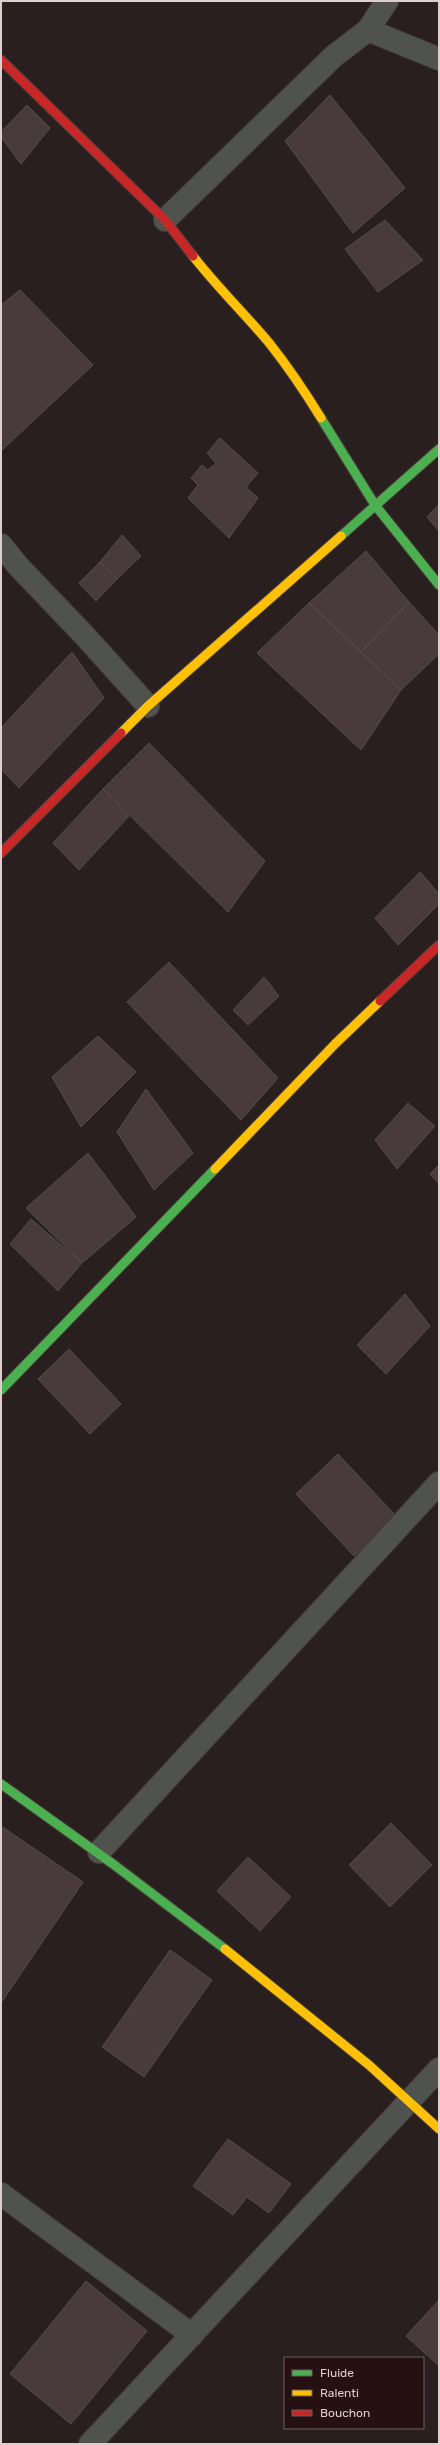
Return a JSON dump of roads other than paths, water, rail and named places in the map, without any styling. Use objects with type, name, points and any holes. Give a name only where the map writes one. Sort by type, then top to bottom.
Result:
[{"type":"street","points":[[165,220],[334,56],[368,30],[387,1]]},
{"type":"street","points":[[368,30],[439,59]]},
{"type":"street","points":[[1,60],[165,220],[216,286],[269,343],[299,382],[375,505],[439,585]]},
{"type":"street","points":[[1,853],[148,706],[439,449]]},
{"type":"street","points":[[1,545],[19,567],[85,636],[148,706]]},
{"type":"street","points":[[1,1390],[335,1044],[439,946]]},
{"type":"street","points":[[99,1852],[439,1483]]},
{"type":"street","points":[[1,1784],[99,1852],[270,1986],[411,2099],[439,2129]]},
{"type":"street","points":[[90,2444],[439,2069]]},
{"type":"street","points":[[1,2194],[192,2335]]}]
